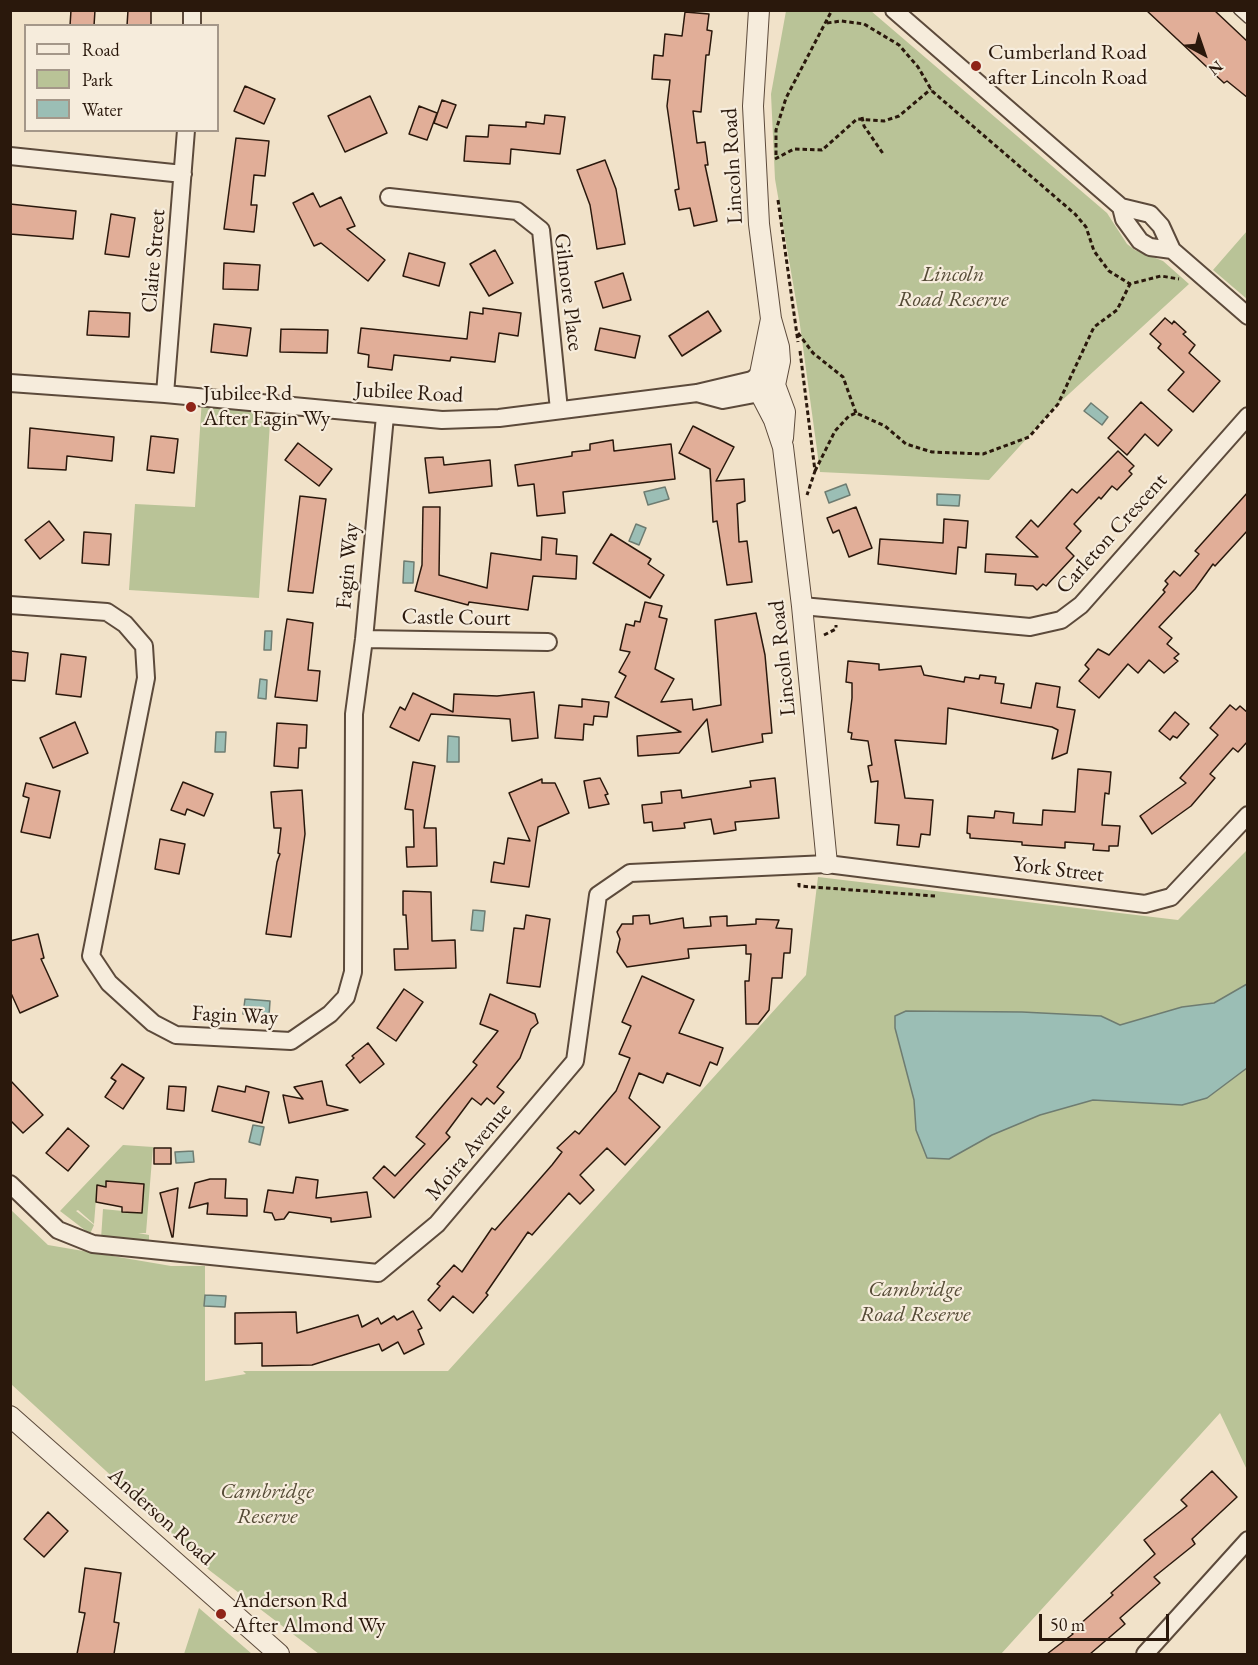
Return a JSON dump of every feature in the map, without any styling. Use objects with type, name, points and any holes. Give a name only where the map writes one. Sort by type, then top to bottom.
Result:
[{"type":"street","name":"Lincoln Road","points":[[759,10],[753,106],[759,224],[771,319],[780,361],[765,384],[785,412],[783,447],[802,606],[827,864]]},
{"type":"street","points":[[894,10],[1121,207],[1150,214],[1161,226],[1172,250],[1248,316]]},
{"type":"street","name":"Claire Street","points":[[165,394],[186,132]]},
{"type":"street","points":[[10,156],[183,174]]},
{"type":"street","name":"Gilmore Place","points":[[389,197],[518,211],[541,230],[559,410]]},
{"type":"street","points":[[1121,207],[1128,226],[1140,241],[1150,247],[1172,250]]},
{"type":"street","name":"Jubilee Road","points":[[10,383],[165,394],[442,420],[499,418],[697,393],[723,400],[765,384]]},
{"type":"street","name":"Fagin Way","points":[[10,605],[107,612],[125,624],[144,646],[146,678],[91,956],[109,983],[153,1023],[176,1035],[291,1041],[330,1014],[346,997],[353,972],[354,714],[364,639],[385,416]]},
{"type":"street","name":"Carleton Crescent","points":[[802,606],[836,607],[1030,627],[1061,620],[1082,605],[1248,416]]},
{"type":"street","name":"Castle Court","points":[[364,639],[548,642]]},
{"type":"street","name":"York Street","points":[[827,864],[1145,904],[1171,897],[1248,815]]},
{"type":"street","name":"Moira Avenue","points":[[10,1184],[58,1230],[93,1244],[378,1273],[437,1224],[575,1061],[598,895],[630,873],[827,864]]},
{"type":"street","name":"Anderson Road","points":[[10,1416],[279,1654]]},
{"type":"street","points":[[1145,1654],[1248,1540]]},
{"type":"lane","points":[[1238,10],[1248,19]]},
{"type":"path","points":[[775,169],[777,130],[786,98],[828,23],[832,10]]},
{"type":"path","points":[[828,23],[857,22],[884,33],[908,55],[932,89],[1075,214],[1086,227],[1101,264],[1130,284],[1161,276],[1181,280]]},
{"type":"path","points":[[775,159],[794,149],[822,150],[844,127],[862,117],[884,121],[899,116],[932,89]]},
{"type":"path","points":[[862,117],[864,126],[884,155]]},
{"type":"path","points":[[776,190],[815,471]]},
{"type":"path","points":[[797,331],[813,352],[843,377],[856,413],[885,426],[906,444],[933,452],[957,455],[983,454],[1008,447],[1029,437],[1058,404],[1089,335],[1094,327],[1118,310],[1130,284]]},
{"type":"path","points":[[806,498],[815,471],[835,431],[849,416],[856,413]]},
{"type":"path","points":[[817,639],[836,629],[836,607]]},
{"type":"path","points":[[799,865],[799,886],[939,897]]},
{"type":"green space","name":"Lincoln Road Reserve","points":[[786,11],[871,11],[1107,213],[1127,244],[1135,250],[1163,261],[1189,284],[1058,404],[989,480],[820,472],[799,318],[775,179],[771,94]]},
{"type":"green space","points":[[1247,231],[1247,299],[1213,270]]},
{"type":"green space","points":[[202,398],[271,406],[259,598],[129,590],[135,504],[195,507]]},
{"type":"green space","name":"Cambridge Road Reserve","points":[[1247,850],[1247,1470],[1220,1413],[1001,1654],[319,1654],[209,1570],[141,1503],[11,1384],[10,1209],[48,1245],[171,1266],[205,1266],[205,1381],[246,1374],[243,1371],[448,1371],[806,975],[818,877],[1178,920]]},
{"type":"green space","points":[[123,1145],[153,1147],[146,1233],[138,1233],[149,1235],[149,1245],[101,1239],[103,1209],[142,1213],[144,1184],[106,1181],[106,1187],[97,1186],[94,1224],[78,1210],[76,1211],[94,1225],[90,1234],[60,1211]]},
{"type":"green space","points":[[199,1608],[252,1654],[184,1654]]},
{"type":"water","points":[[1091,403],[1108,417],[1102,425],[1084,411]]},
{"type":"water","points":[[846,484],[850,495],[829,503],[825,492]]},
{"type":"water","points":[[665,487],[669,499],[648,505],[644,492]]},
{"type":"water","points":[[937,494],[960,495],[959,506],[937,505]]},
{"type":"water","points":[[636,524],[646,528],[639,545],[629,541]]},
{"type":"water","points":[[404,561],[414,562],[413,583],[403,583]]},
{"type":"water","points":[[265,631],[272,631],[271,650],[264,650]]},
{"type":"water","points":[[260,679],[267,680],[266,699],[258,698]]},
{"type":"water","points":[[216,732],[226,732],[225,752],[215,752]]},
{"type":"water","points":[[448,736],[459,737],[459,762],[447,762]]},
{"type":"water","points":[[473,910],[485,911],[483,931],[471,930]]},
{"type":"water","points":[[1247,984],[1247,1068],[1207,1098],[1182,1105],[1093,1100],[1040,1115],[992,1135],[949,1159],[927,1158],[916,1130],[914,1100],[895,1028],[895,1016],[906,1011],[1022,1012],[1101,1016],[1120,1025],[1182,1007],[1214,1003]]},
{"type":"water","points":[[245,999],[270,1001],[269,1016],[243,1014]]},
{"type":"water","points":[[253,1125],[264,1127],[260,1145],[249,1142]]},
{"type":"water","points":[[193,1151],[194,1162],[176,1163],[175,1152]]},
{"type":"water","points":[[205,1295],[226,1296],[225,1307],[204,1306]]},
{"type":"building","points":[[71,10],[95,10],[94,24],[70,24]]},
{"type":"building","points":[[128,10],[151,10],[151,24],[127,24]]},
{"type":"building","points":[[1146,10],[1214,10],[1248,42],[1248,98],[1227,81],[1224,83]]},
{"type":"building","points":[[685,12],[709,14],[707,30],[712,31],[709,55],[706,55],[701,112],[693,111],[697,143],[705,142],[708,165],[705,165],[717,221],[694,226],[690,208],[679,210],[675,190],[679,189],[667,106],[670,80],[652,79],[654,55],[663,56],[665,34],[682,36]]},
{"type":"building","points":[[245,86],[275,99],[264,124],[234,111]]},
{"type":"building","points":[[370,96],[387,133],[345,152],[328,116]]},
{"type":"building","points":[[442,100],[456,105],[447,128],[434,123]]},
{"type":"building","points":[[419,106],[437,113],[427,140],[409,134]]},
{"type":"building","points":[[545,115],[565,117],[560,154],[511,149],[510,164],[464,161],[466,136],[488,137],[489,125],[526,127],[526,122],[544,124]]},
{"type":"building","points":[[236,138],[269,141],[265,176],[254,175],[251,205],[257,205],[254,232],[224,229]]},
{"type":"building","points":[[605,160],[616,189],[625,244],[597,249],[590,205],[577,170]]},
{"type":"building","points":[[313,193],[320,207],[341,197],[355,226],[347,229],[385,260],[368,281],[321,243],[314,246],[293,203]]},
{"type":"building","points":[[10,204],[76,211],[73,239],[10,234]]},
{"type":"building","points":[[111,214],[135,218],[129,257],[105,254]]},
{"type":"building","points":[[495,250],[513,283],[489,296],[470,264]]},
{"type":"building","points":[[409,253],[445,263],[439,286],[403,276]]},
{"type":"building","points":[[224,263],[260,265],[258,290],[223,289]]},
{"type":"building","points":[[623,273],[631,300],[603,308],[595,282]]},
{"type":"building","points":[[483,308],[521,313],[518,336],[499,333],[495,362],[451,357],[450,361],[394,355],[392,370],[368,367],[369,355],[358,353],[361,328],[467,339],[470,312],[483,314]]},
{"type":"building","points":[[89,311],[130,313],[129,337],[87,335]]},
{"type":"building","points":[[708,311],[721,331],[682,356],[669,336]]},
{"type":"building","points":[[1165,318],[1172,324],[1174,321],[1186,332],[1183,334],[1195,345],[1189,353],[1220,381],[1193,412],[1168,390],[1184,372],[1158,348],[1161,344],[1150,334]]},
{"type":"building","points":[[214,324],[251,328],[247,356],[211,352]]},
{"type":"building","points":[[600,328],[640,336],[635,358],[595,350]]},
{"type":"building","points":[[281,329],[328,330],[327,353],[280,352]]},
{"type":"building","points":[[1141,402],[1172,430],[1158,446],[1145,434],[1127,455],[1108,438]]},
{"type":"building","points":[[693,426],[734,447],[716,481],[744,479],[745,501],[737,504],[739,542],[747,541],[752,582],[727,585],[717,521],[713,522],[710,469],[679,453]]},
{"type":"building","points":[[30,428],[114,437],[112,461],[67,456],[66,470],[28,468]]},
{"type":"building","points":[[151,436],[178,439],[174,473],[147,470]]},
{"type":"building","points":[[613,440],[614,451],[671,444],[675,479],[563,492],[565,513],[537,516],[534,484],[518,486],[515,465],[572,456],[572,452],[590,450],[590,444]]},
{"type":"building","points":[[298,443],[332,469],[319,486],[285,460]]},
{"type":"building","points":[[1118,451],[1134,466],[1129,471],[1132,474],[1117,490],[1112,486],[1101,499],[1099,497],[1074,524],[1081,531],[1066,548],[1074,556],[1046,586],[1043,584],[1037,590],[1033,586],[1015,585],[1016,574],[985,572],[986,554],[1038,557],[1016,537],[1031,520],[1038,527],[1072,489],[1077,493]]},
{"type":"building","points":[[443,457],[444,465],[490,460],[492,486],[429,493],[425,458]]},
{"type":"building","points":[[1248,492],[1248,530],[1215,566],[1213,564],[1195,589],[1159,627],[1172,638],[1167,644],[1179,654],[1174,658],[1178,661],[1164,673],[1149,660],[1138,673],[1128,664],[1099,698],[1079,681],[1089,669],[1085,665],[1098,649],[1109,655],[1165,592],[1163,590],[1168,584],[1165,581],[1174,571],[1180,576],[1199,554],[1195,551]]},
{"type":"building","points":[[300,496],[326,499],[313,593],[288,591]]},
{"type":"building","points":[[423,507],[440,507],[439,575],[487,588],[491,553],[541,560],[542,537],[557,539],[556,554],[577,556],[576,579],[533,576],[528,610],[469,602],[468,605],[415,591],[422,565]]},
{"type":"building","points":[[856,507],[872,548],[849,557],[839,530],[833,533],[827,518]]},
{"type":"building","points":[[944,519],[968,521],[966,548],[958,547],[956,574],[878,564],[880,539],[943,543]]},
{"type":"building","points":[[49,521],[64,540],[40,559],[25,540]]},
{"type":"building","points":[[84,532],[111,534],[109,565],[82,563]]},
{"type":"building","points":[[611,534],[651,559],[648,564],[664,575],[650,598],[593,563]]},
{"type":"building","points":[[645,602],[662,606],[659,617],[667,619],[655,669],[674,679],[661,702],[692,699],[693,710],[721,705],[715,620],[756,613],[765,655],[772,733],[762,734],[763,742],[712,752],[707,719],[679,753],[638,756],[637,736],[681,732],[615,697],[626,676],[619,672],[630,652],[620,650],[626,624],[634,626],[635,621],[640,622]]},
{"type":"building","points":[[287,619],[313,623],[308,670],[320,671],[317,701],[275,697]]},
{"type":"building","points":[[10,651],[28,653],[25,681],[10,680]]},
{"type":"building","points":[[61,654],[86,657],[81,697],[56,694]]},
{"type":"building","points":[[848,661],[879,664],[879,670],[921,666],[924,675],[964,682],[965,677],[979,679],[980,675],[996,677],[995,683],[1004,684],[1001,703],[1031,708],[1036,683],[1060,687],[1057,707],[1075,710],[1067,753],[1052,759],[1058,730],[1052,727],[948,708],[946,744],[895,740],[905,798],[933,800],[930,835],[921,834],[919,847],[897,845],[899,825],[875,823],[878,781],[871,782],[868,766],[872,765],[868,741],[851,739],[852,733],[848,732],[852,683],[846,682]]},
{"type":"building","points":[[534,692],[538,738],[512,741],[510,719],[431,714],[419,741],[390,727],[400,707],[405,710],[413,693],[453,712],[454,694],[497,696]]},
{"type":"building","points":[[582,699],[609,702],[607,717],[594,716],[593,725],[584,724],[583,740],[555,738],[559,705],[582,707]]},
{"type":"building","points":[[1230,705],[1236,710],[1240,706],[1248,713],[1248,741],[1238,752],[1233,748],[1210,774],[1215,778],[1191,806],[1152,834],[1140,816],[1186,783],[1180,778],[1218,735],[1210,728]]},
{"type":"building","points":[[1175,712],[1189,724],[1177,738],[1173,736],[1170,740],[1159,731]]},
{"type":"building","points":[[75,722],[88,753],[53,768],[40,738]]},
{"type":"building","points":[[277,723],[307,725],[306,748],[299,748],[298,768],[274,766]]},
{"type":"building","points":[[413,762],[435,766],[424,828],[436,828],[437,866],[407,867],[406,847],[414,847],[413,810],[405,809]]},
{"type":"building","points":[[1078,769],[1111,772],[1109,794],[1105,793],[1102,825],[1120,826],[1118,846],[1109,846],[1109,851],[1093,850],[1094,844],[1065,842],[1065,848],[970,838],[970,834],[967,833],[968,816],[994,818],[995,811],[1014,813],[1013,823],[1042,825],[1043,810],[1075,812]]},
{"type":"building","points":[[600,778],[608,794],[605,795],[609,804],[589,808],[584,781]]},
{"type":"building","points":[[775,778],[779,818],[735,822],[736,830],[714,834],[711,819],[684,823],[685,828],[653,831],[652,822],[644,823],[642,805],[662,803],[661,792],[681,790],[682,798],[751,787],[750,781]]},
{"type":"building","points":[[542,779],[542,783],[555,783],[569,813],[538,827],[529,887],[491,882],[494,862],[504,864],[508,838],[530,841],[509,793]]},
{"type":"building","points":[[183,782],[213,794],[204,816],[187,809],[185,815],[171,810]]},
{"type":"building","points":[[26,783],[60,791],[50,838],[21,832],[29,798],[23,796]]},
{"type":"building","points":[[302,790],[305,834],[291,937],[266,934],[280,854],[278,853],[281,828],[274,828],[271,792]]},
{"type":"building","points":[[160,839],[185,844],[179,874],[155,869]]},
{"type":"building","points":[[403,891],[431,892],[432,941],[455,940],[456,968],[395,970],[394,949],[408,949],[406,915],[403,915]]},
{"type":"building","points":[[526,915],[550,919],[540,987],[507,983],[514,928],[524,929]]},
{"type":"building","points":[[649,915],[650,924],[683,918],[684,928],[711,926],[710,917],[727,916],[727,926],[756,924],[756,919],[779,920],[776,928],[792,929],[790,953],[784,953],[782,978],[772,978],[769,1010],[758,1024],[746,1024],[745,981],[749,981],[751,954],[746,954],[746,945],[688,949],[689,958],[627,967],[617,952],[620,939],[617,932],[622,924],[633,924],[633,916]]},
{"type":"building","points":[[38,934],[44,958],[41,959],[58,996],[20,1013],[10,991],[10,941]]},
{"type":"building","points":[[642,976],[694,1000],[679,1033],[723,1048],[717,1065],[710,1062],[700,1086],[667,1073],[663,1083],[639,1073],[629,1098],[660,1127],[625,1165],[607,1148],[580,1175],[594,1190],[580,1204],[569,1193],[532,1235],[528,1232],[486,1293],[488,1295],[473,1313],[453,1296],[440,1311],[428,1300],[440,1286],[437,1284],[454,1265],[462,1272],[492,1228],[495,1230],[562,1152],[557,1148],[575,1131],[579,1134],[616,1091],[630,1058],[619,1054],[631,1026],[622,1022]]},
{"type":"building","points":[[404,989],[423,1002],[396,1041],[377,1028]]},
{"type":"building","points":[[490,994],[535,1014],[538,1023],[531,1029],[520,1058],[497,1087],[504,1092],[494,1104],[487,1098],[481,1105],[472,1098],[446,1133],[450,1137],[394,1198],[373,1178],[384,1166],[395,1176],[425,1144],[416,1137],[477,1065],[473,1062],[498,1031],[480,1024]]},
{"type":"building","points":[[368,1043],[384,1064],[360,1083],[346,1065],[354,1058],[352,1056]]},
{"type":"building","points":[[122,1064],[144,1078],[123,1109],[105,1097],[116,1081],[111,1078]]},
{"type":"building","points":[[10,1080],[43,1115],[23,1133],[10,1120]]},
{"type":"building","points":[[322,1081],[327,1105],[348,1110],[289,1123],[283,1095],[303,1099],[294,1087]]},
{"type":"building","points":[[169,1086],[186,1087],[184,1111],[167,1109]]},
{"type":"building","points":[[218,1086],[245,1092],[246,1086],[269,1092],[262,1123],[212,1111]]},
{"type":"building","points":[[68,1128],[89,1146],[68,1171],[46,1153]]},
{"type":"building","points":[[154,1148],[171,1148],[171,1164],[154,1164]]},
{"type":"building","points":[[296,1177],[318,1180],[316,1198],[367,1192],[371,1217],[331,1222],[331,1218],[289,1212],[284,1219],[275,1220],[272,1213],[264,1212],[268,1190],[293,1193]]},
{"type":"building","points":[[210,1179],[226,1179],[225,1198],[247,1199],[247,1216],[207,1214],[208,1203],[189,1208],[195,1183]]},
{"type":"building","points":[[106,1181],[144,1184],[142,1213],[122,1212],[122,1207],[96,1202],[97,1185],[106,1187]]},
{"type":"building","points":[[178,1188],[173,1237],[172,1237],[160,1193]]},
{"type":"building","points":[[413,1311],[422,1328],[418,1330],[424,1344],[404,1354],[398,1342],[382,1351],[379,1344],[312,1365],[262,1366],[262,1343],[235,1344],[235,1313],[296,1312],[297,1333],[358,1315],[362,1327],[378,1318],[381,1324],[394,1316],[397,1320]]},
{"type":"building","points":[[1212,1471],[1237,1497],[1192,1539],[1195,1544],[1154,1577],[1160,1583],[1120,1618],[1125,1624],[1090,1654],[1047,1654],[1073,1634],[1071,1632],[1155,1554],[1144,1540],[1187,1506],[1181,1500]]},
{"type":"building","points":[[48,1512],[68,1531],[44,1557],[24,1539]]},
{"type":"building","points":[[85,1568],[121,1573],[114,1622],[119,1623],[114,1654],[77,1654],[85,1613],[79,1612]]},
{"type":"place","name":"Cumberland Road after Lincoln Road","points":[[976,66]]},
{"type":"place","name":"Jubilee Rd After Fagin Wy","points":[[191,407]]},
{"type":"place","name":"Anderson Rd After Almond Wy","points":[[221,1614]]},
{"type":"park label","name":"Cambridge Reserve","points":[[267,1504]]}]
